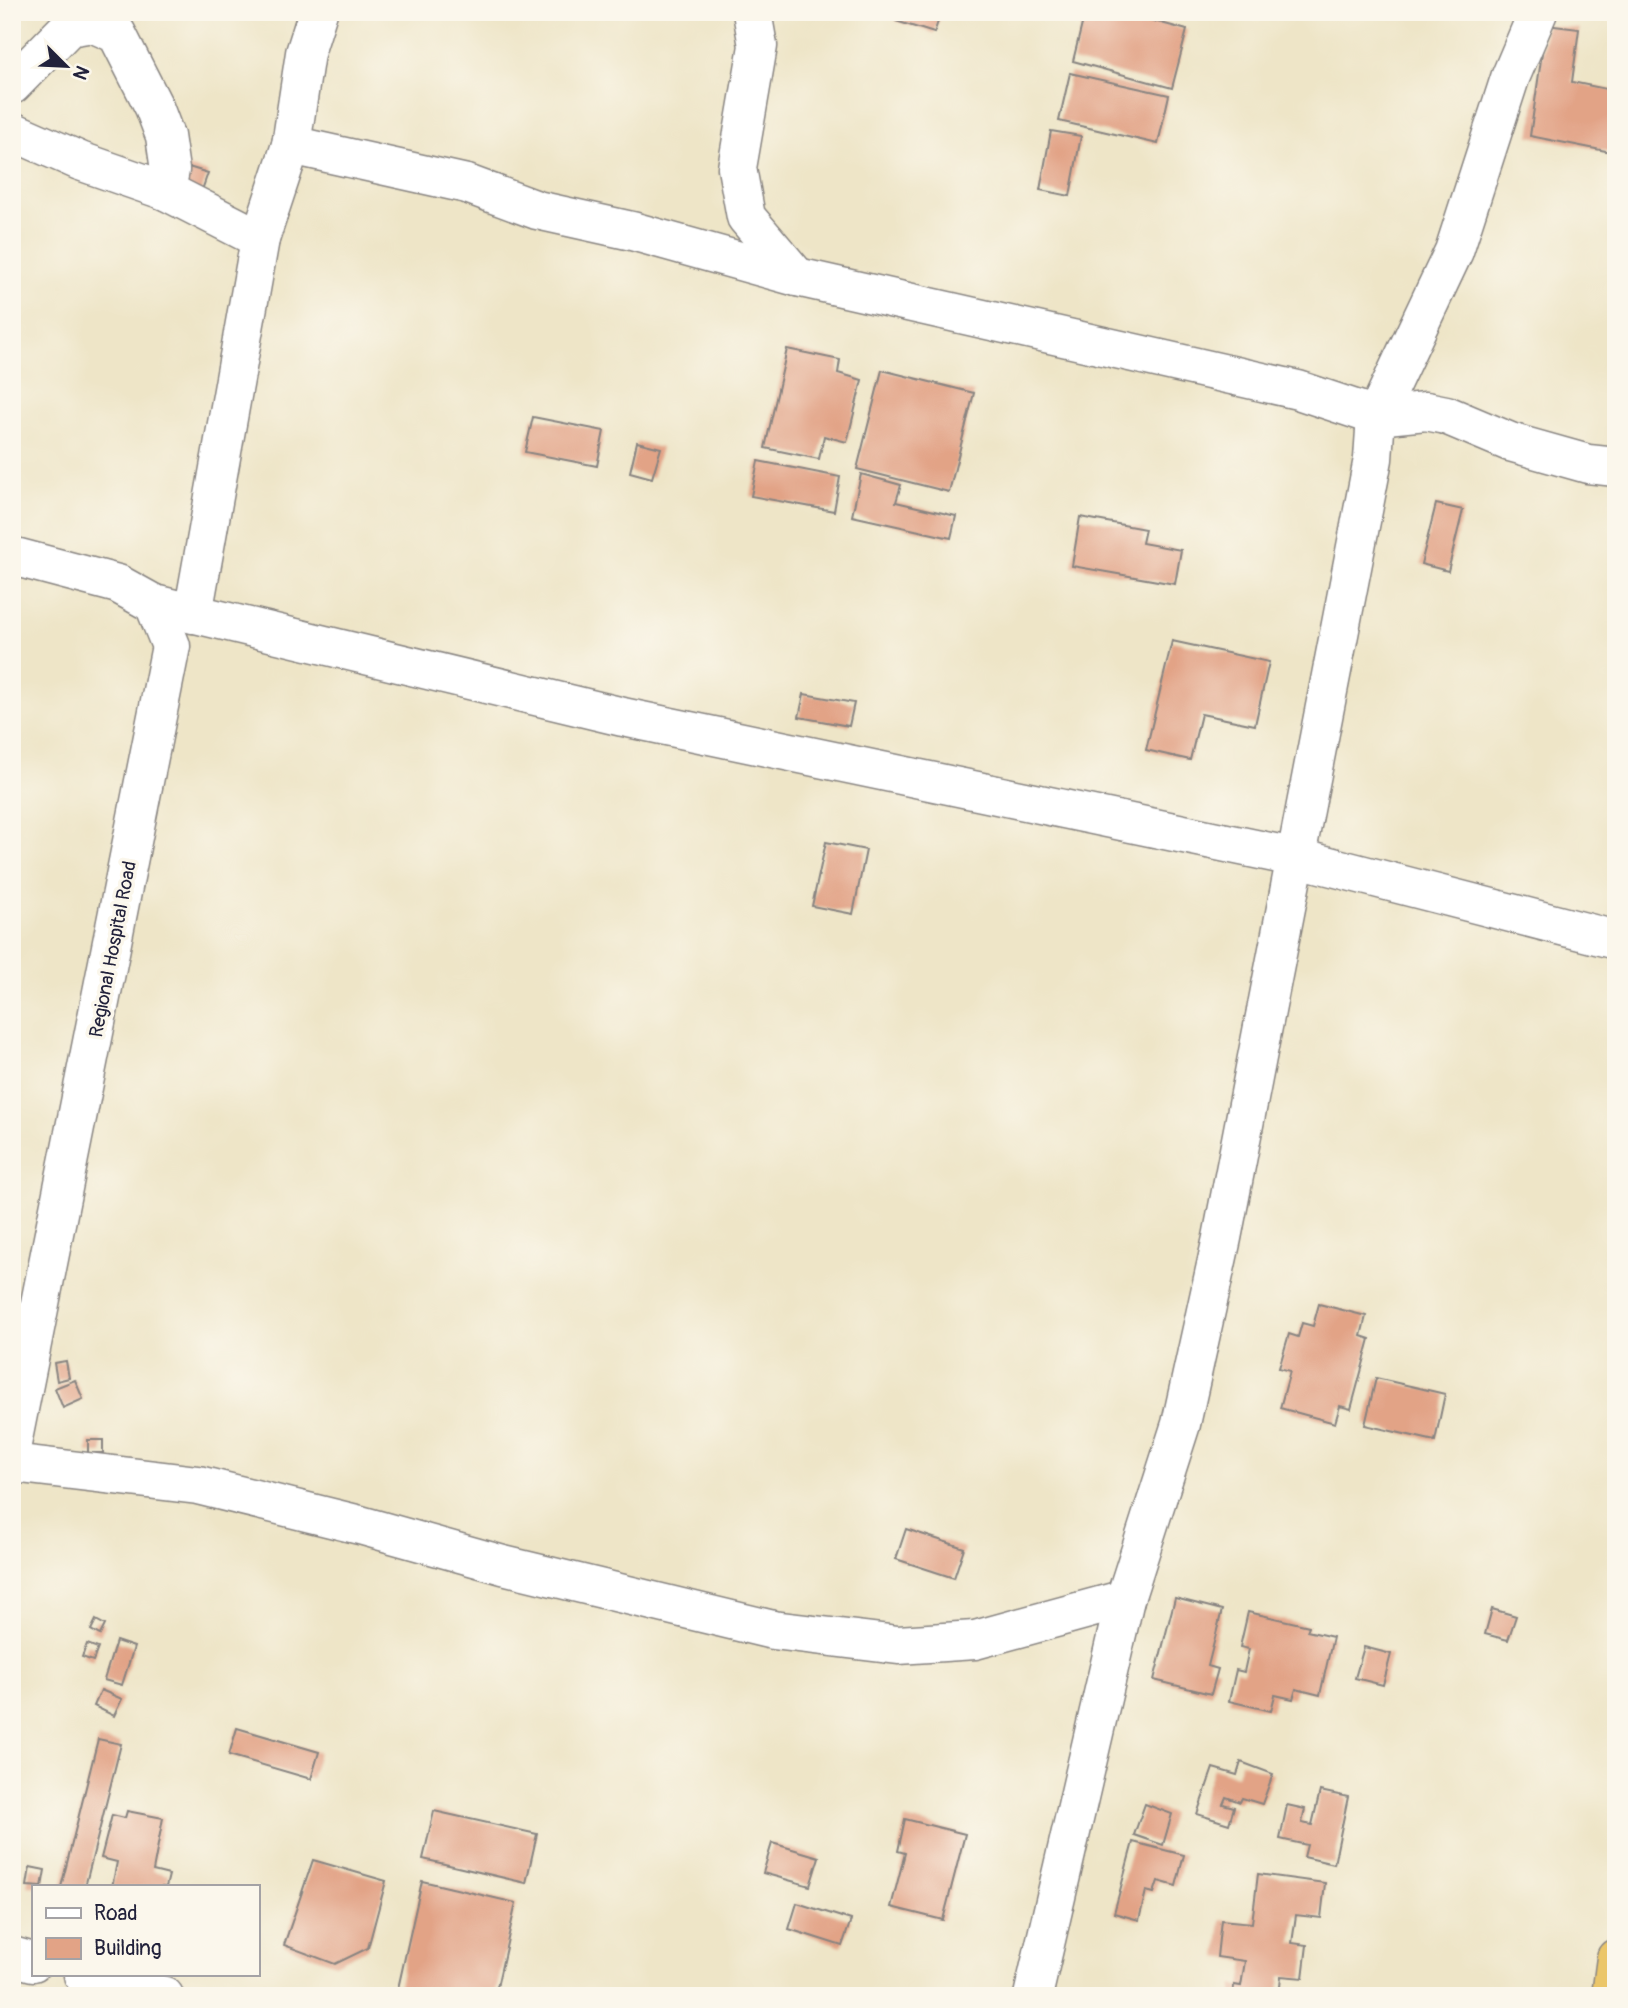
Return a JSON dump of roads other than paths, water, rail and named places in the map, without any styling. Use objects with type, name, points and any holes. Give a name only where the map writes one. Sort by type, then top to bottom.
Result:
[{"type":"highway","points":[[1611,1996],[1616,1958]]},
{"type":"street","points":[[193,614],[260,239],[291,145],[305,53],[318,12]]},
{"type":"street","points":[[751,12],[758,46],[737,168],[746,217],[797,277]]},
{"type":"street","points":[[1033,1996],[1125,1599],[1181,1424],[1222,1238],[1373,459],[1376,415],[1454,251],[1510,78],[1538,12]]},
{"type":"street","points":[[12,85],[30,63],[69,27],[92,23],[117,34],[154,107],[165,136],[170,170],[166,191]]},
{"type":"street","points":[[12,131],[80,162],[166,191],[260,239]]},
{"type":"street","points":[[291,145],[467,184],[537,209],[632,231],[797,277],[1298,390],[1376,415],[1426,411],[1446,415],[1510,442],[1588,464],[1616,467]]},
{"type":"street","points":[[12,556],[118,584],[154,604],[623,717],[1294,857],[1616,940]]},
{"type":"street","name":"Regional Hospital Road","points":[[12,1444],[171,646],[154,604]]},
{"type":"street","points":[[12,1463],[198,1485],[360,1525],[503,1565],[773,1630],[898,1645],[975,1640],[1125,1599]]},
{"type":"street","points":[[12,1956],[32,1962]]},
{"type":"street","points":[[87,1976],[164,1996]]}]
